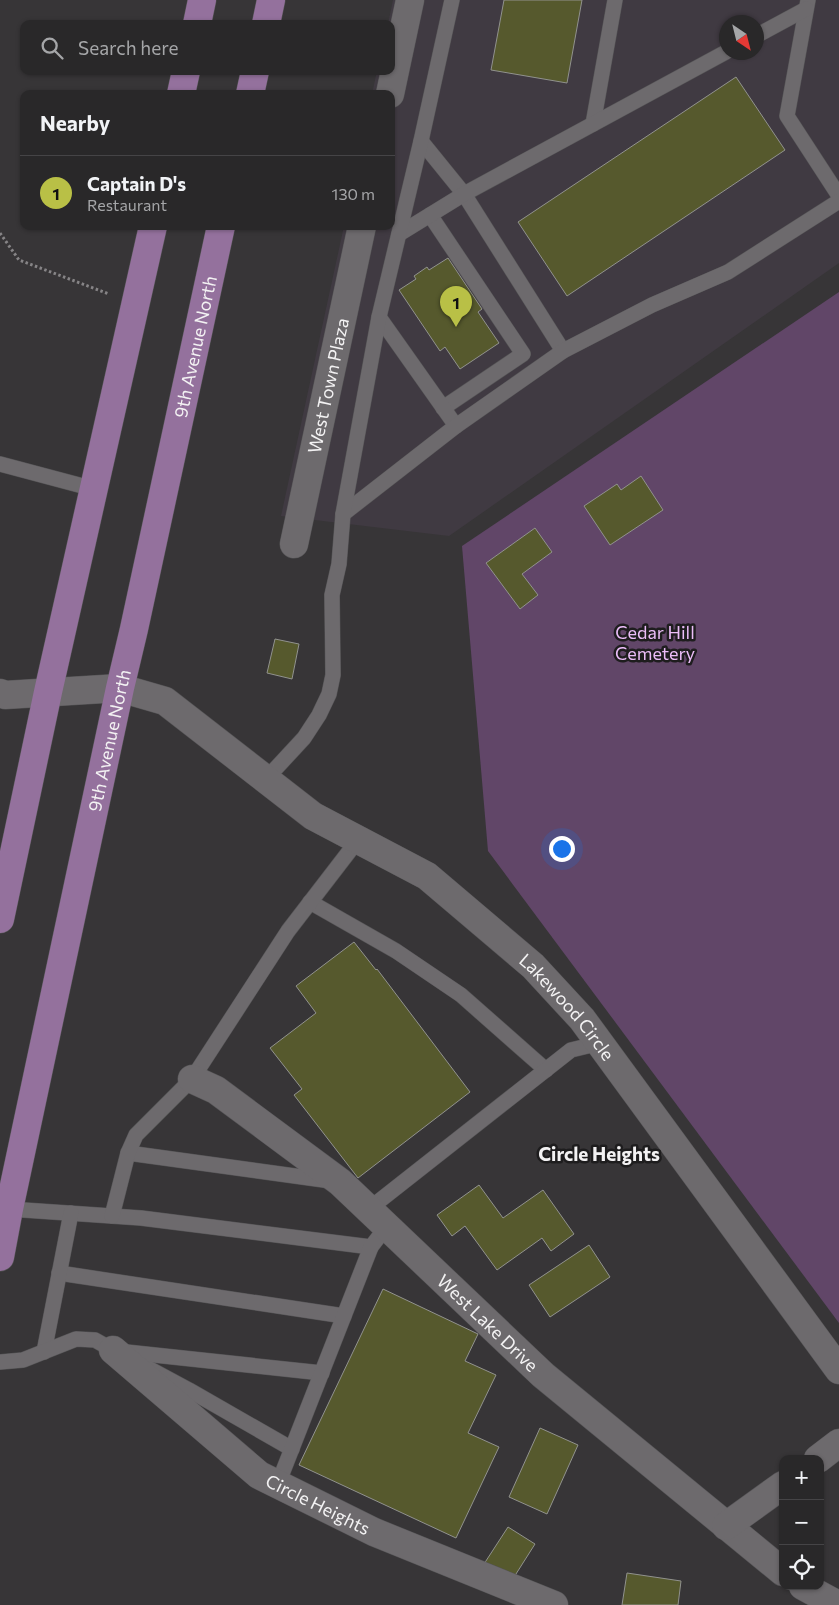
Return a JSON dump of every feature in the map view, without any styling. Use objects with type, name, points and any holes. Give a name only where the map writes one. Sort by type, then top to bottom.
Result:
[{"type":"main road","points":[[198,20],[202,0]]},
{"type":"main road","points":[[267,20],[271,0]]},
{"type":"main road","points":[[183,90],[185,75]]},
{"type":"main road","points":[[251,90],[254,75]]},
{"type":"main road","points":[[0,919],[48,692],[152,230]]},
{"type":"main road","name":"9th Avenue North","points":[[0,1258],[120,688],[220,230]]},
{"type":"street","points":[[395,52],[410,0]]},
{"type":"street","name":"West Town Plaza","points":[[294,544],[361,230]]},
{"type":"street","points":[[0,693],[5,695],[120,688]]},
{"type":"street","name":"Lakewood Circle","points":[[120,688],[165,701],[313,816],[426,876],[532,966],[582,1019],[839,1370]]},
{"type":"street","name":"West Lake Drive","points":[[192,1079],[216,1090],[340,1182],[376,1228],[543,1375],[779,1569]]},
{"type":"street","name":"Circle Heights","points":[[113,1350],[259,1475],[374,1532],[554,1605]]},
{"type":"street","points":[[824,1455],[839,1444]]},
{"type":"street","points":[[726,1526],[779,1488]]},
{"type":"street","points":[[810,1590],[838,1605]]},
{"type":"lane","points":[[266,779],[304,738],[319,715],[328,694],[333,675],[332,595],[339,564],[343,514],[379,317],[452,0]]},
{"type":"lane","points":[[593,124],[614,0]]},
{"type":"lane","points":[[764,31],[807,4]]},
{"type":"lane","points":[[807,4],[787,116],[839,196]]},
{"type":"lane","points":[[399,234],[464,194],[719,56]]},
{"type":"lane","points":[[421,141],[464,194],[563,351]]},
{"type":"lane","points":[[343,514],[456,426],[563,351],[652,305],[728,272],[839,201]]},
{"type":"lane","points":[[430,215],[523,354],[443,408]]},
{"type":"lane","points":[[379,317],[456,426]]},
{"type":"lane","points":[[0,464],[94,489]]},
{"type":"lane","points":[[112,1216],[128,1153],[136,1135],[192,1079],[288,931],[358,840]]},
{"type":"lane","points":[[310,902],[396,951],[461,995],[546,1070]]},
{"type":"lane","points":[[278,1484],[344,1316],[376,1228],[546,1070],[571,1050],[600,1043]]},
{"type":"lane","points":[[128,1153],[340,1182]]},
{"type":"lane","points":[[9,1209],[150,1219],[376,1228]]},
{"type":"lane","points":[[44,1352],[71,1213]]},
{"type":"lane","points":[[59,1273],[344,1316]]},
{"type":"lane","points":[[0,1362],[23,1360],[76,1338],[95,1340],[189,1390],[292,1450]]},
{"type":"lane","points":[[113,1350],[322,1373]]},
{"type":"path","points":[[0,233],[19,260],[136,304]]},
{"type":"shaded area","points":[[393,0],[839,0],[839,263],[449,536],[281,516],[343,230],[395,230],[395,90],[373,90],[376,75],[395,75],[395,20],[389,20]]},
{"type":"green space","name":"Cedar Hill Cemetery","points":[[839,292],[839,1323],[488,851],[462,546]]},
{"type":"building","points":[[504,0],[582,0],[567,83],[491,70]]},
{"type":"building","points":[[736,77],[785,150],[567,296],[518,222]]},
{"type":"building","points":[[448,258],[482,309],[478,312],[499,343],[460,369],[445,347],[440,351],[399,290],[416,279],[414,276],[427,267],[429,270]]},
{"type":"building","points":[[641,476],[663,510],[610,545],[584,506],[617,484],[621,490]]},
{"type":"building","points":[[535,528],[552,552],[522,574],[538,595],[520,609],[486,563]]},
{"type":"building","points":[[275,639],[299,644],[292,679],[267,673]]},
{"type":"building","points":[[354,942],[377,969],[470,1092],[358,1178],[294,1095],[302,1089],[270,1048],[316,1013],[296,986]]},
{"type":"building","points":[[479,1185],[503,1218],[543,1190],[574,1234],[551,1251],[542,1238],[497,1270],[465,1226],[452,1236],[437,1215]]},
{"type":"building","points":[[589,1245],[610,1277],[550,1317],[529,1285]]},
{"type":"building","points":[[383,1289],[478,1334],[465,1361],[496,1375],[468,1433],[499,1447],[456,1538],[299,1465]]},
{"type":"building","points":[[540,1428],[578,1445],[547,1514],[509,1497]]},
{"type":"building","points":[[508,1527],[535,1544],[509,1585],[482,1567]]},
{"type":"building","points":[[627,1573],[681,1581],[678,1605],[622,1605]]},
{"type":"place","name":"Captain D's","points":[[456,327]]},
{"type":"district","name":"Circle Heights","points":[[599,1153]]}]
